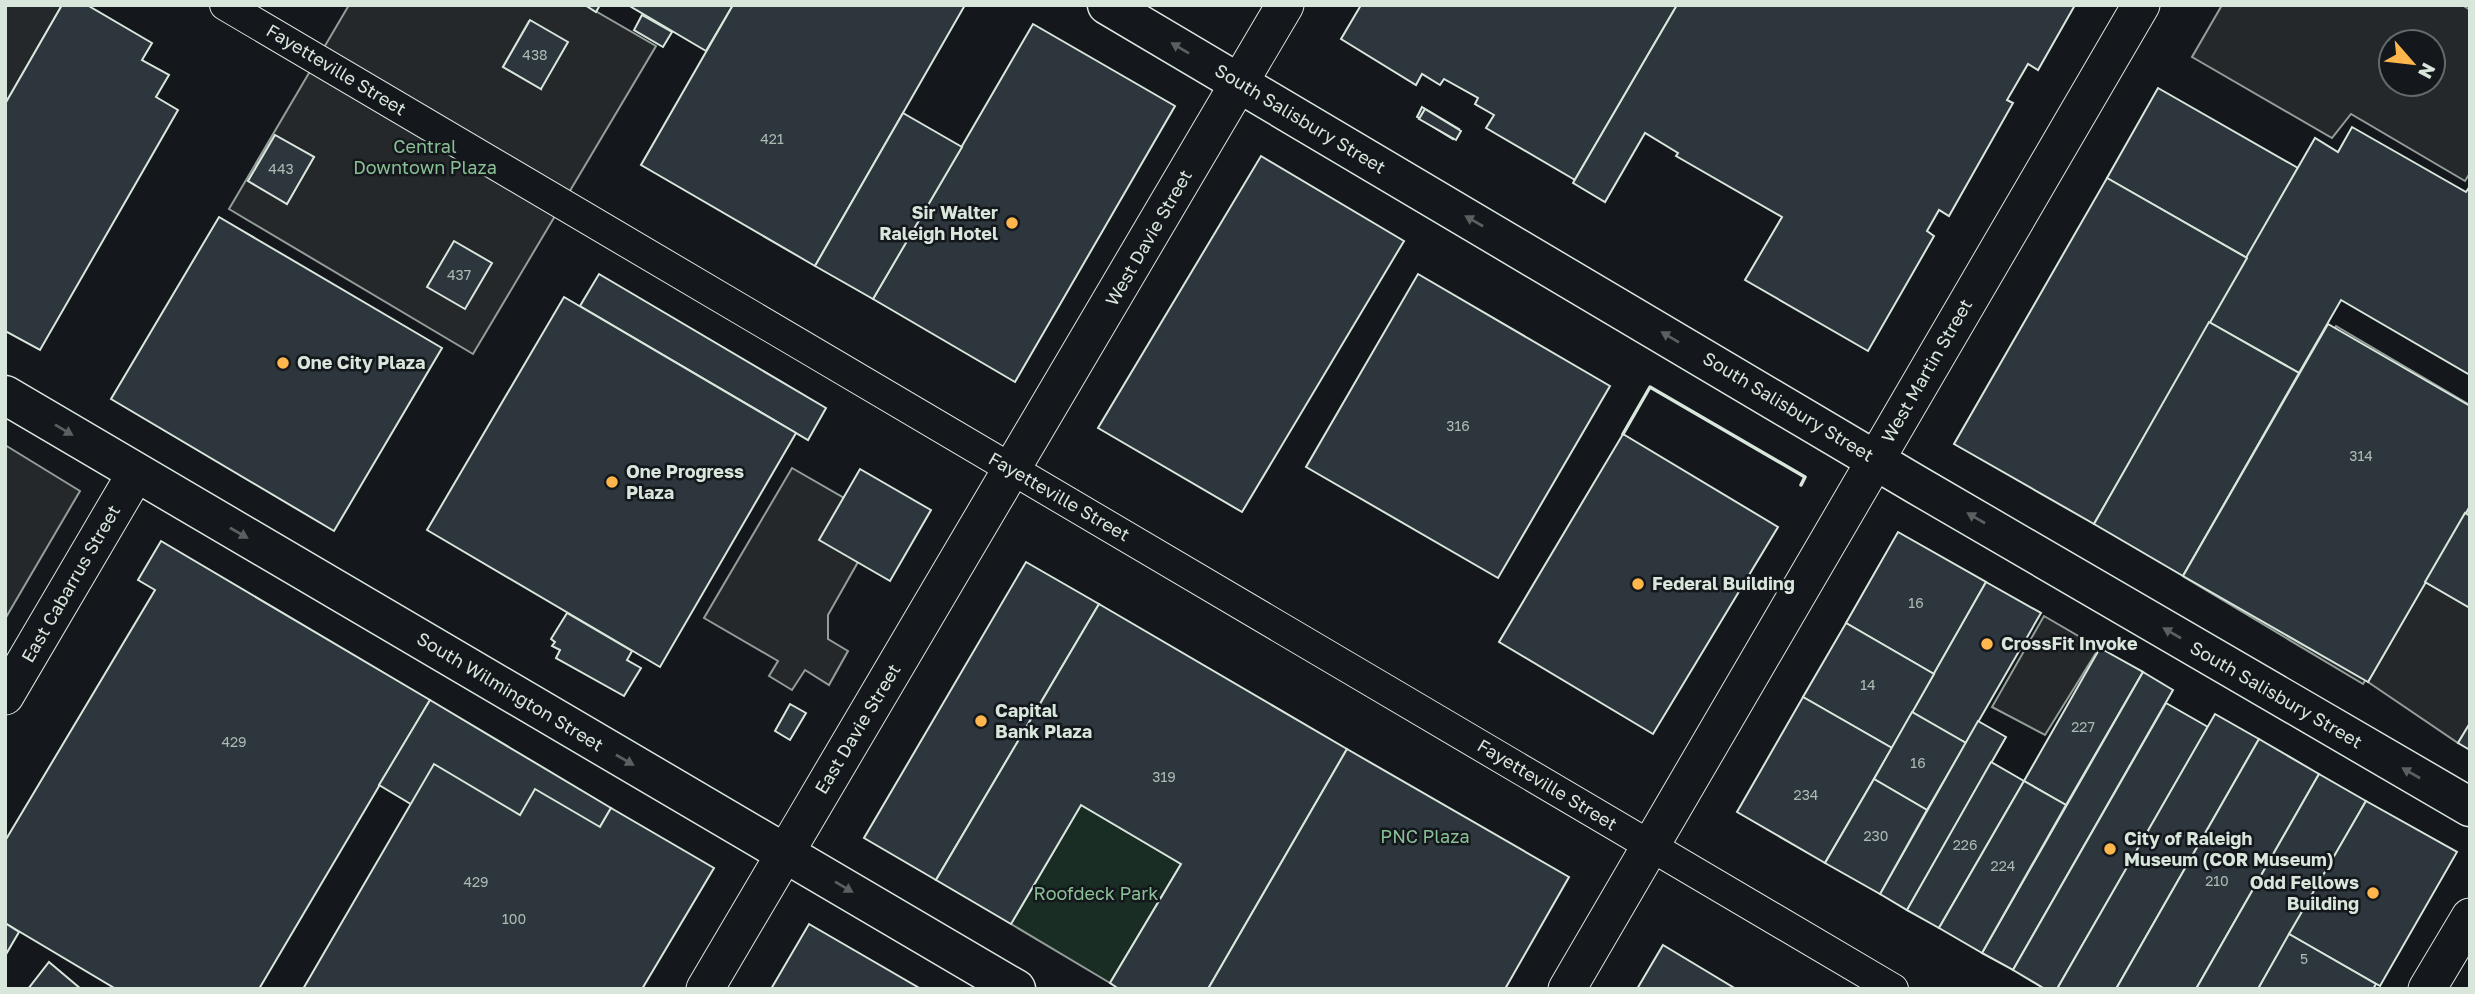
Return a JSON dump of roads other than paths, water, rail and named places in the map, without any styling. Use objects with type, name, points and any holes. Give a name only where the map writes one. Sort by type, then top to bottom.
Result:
[{"type":"main road","name":"South Salisbury Street","points":[[1107,5],[1876,460],[2470,807]]},
{"type":"main road","name":"South Wilmington Street","points":[[5,395],[1016,989]]},
{"type":"street","name":"Fayetteville Street","points":[[225,5],[1893,989]]},
{"type":"street","name":"West Davie Street","points":[[1012,469],[1285,5]]},
{"type":"street","name":"West Martin Street","points":[[1567,989],[2141,5]]},
{"type":"street","name":"East Davie Street","points":[[705,989],[1012,469]]},
{"type":"street","name":"East Cabarrus Street","points":[[5,696],[136,473]]},
{"type":"street","points":[[2427,989],[2470,917]]},
{"type":"place","name":"Sir Walter Raleigh Hotel","points":[[1012,223]]},
{"type":"place","name":"One City Plaza","points":[[283,363]]},
{"type":"place","name":"One Progress Plaza","points":[[612,482]]},
{"type":"place","name":"Federal Building","points":[[1638,584]]},
{"type":"place","name":"CrossFit Invoke","points":[[1987,644]]},
{"type":"place","name":"Capital Bank Plaza","points":[[981,721]]},
{"type":"place","name":"City of Raleigh Museum (COR Museum)","points":[[2110,849]]},
{"type":"place","name":"Odd Fellows Building","points":[[2373,893]]},
{"type":"park label","name":"Central Downtown Plaza","points":[[425,157]]},
{"type":"park label","name":"PNC Plaza","points":[[1425,837]]},
{"type":"park label","name":"Roofdeck Park","points":[[1096,894]]}]
